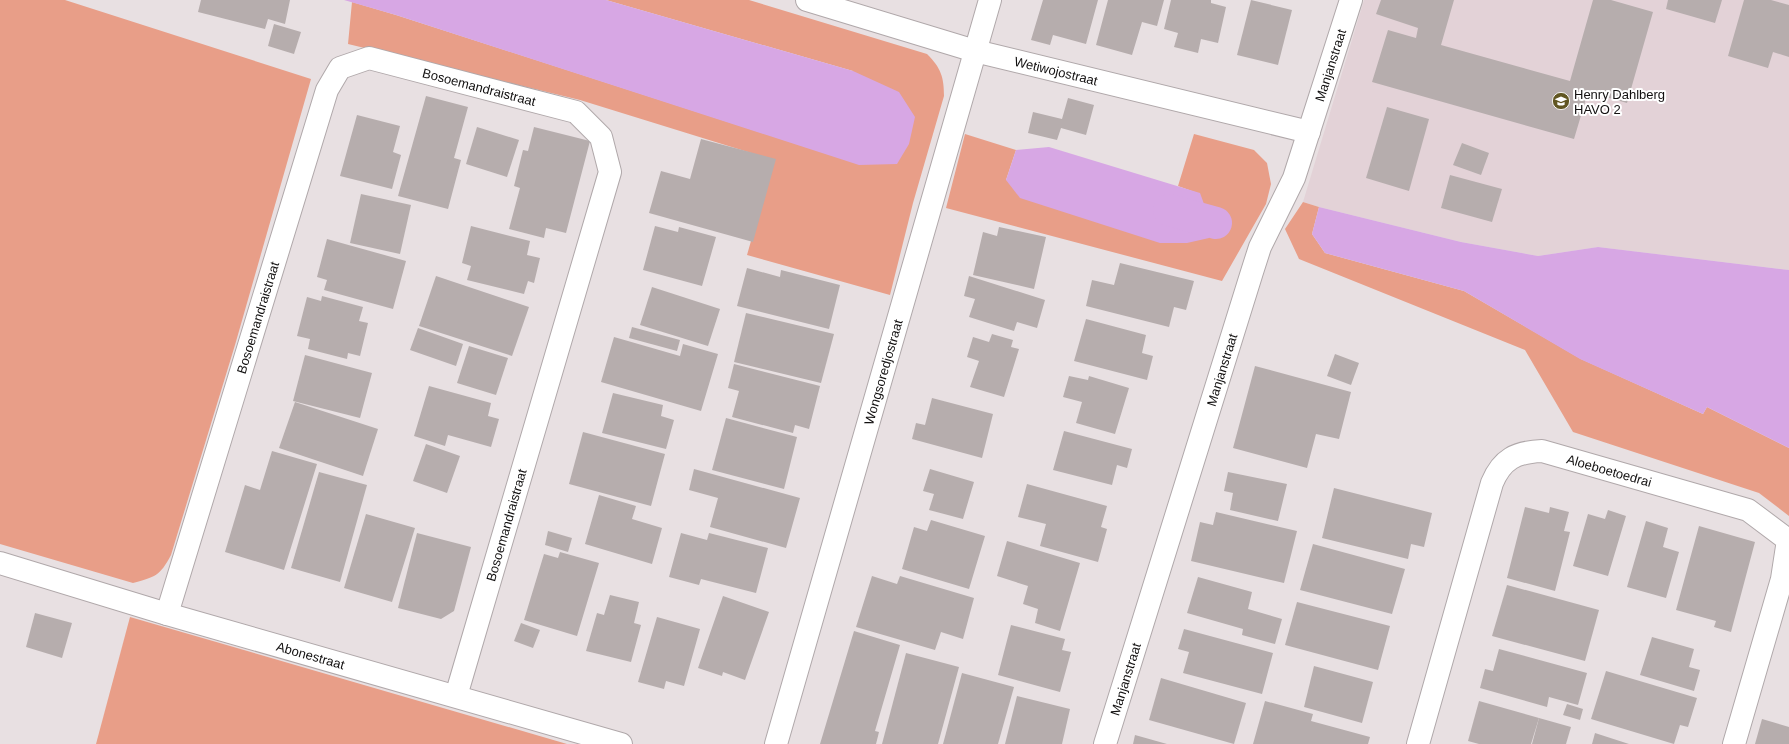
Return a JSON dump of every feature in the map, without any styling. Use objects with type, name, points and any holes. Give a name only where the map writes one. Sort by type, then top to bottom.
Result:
[{"type":"street","name":"Wetiwojostraat","points":[[807,0],[974,51],[1308,132]]},
{"type":"street","name":"Wongsoredjostraat","points":[[776,744],[974,51],[990,0]]},
{"type":"street","name":"Manjanstraat","points":[[1105,744],[1260,247],[1294,178],[1351,0]]},
{"type":"street","name":"Bosoemandraistraat","points":[[167,614],[327,90],[340,68],[369,58],[576,112],[601,137],[610,172],[456,696]]},
{"type":"street","name":"Aloeboetoedrai","points":[[1418,744],[1492,483],[1497,472],[1505,463],[1516,455],[1528,452],[1542,452],[1748,510],[1788,540],[1782,579],[1734,744]]},
{"type":"street","name":"Abonestraat","points":[[0,563],[167,614],[621,744]]},
{"type":"shaded area","points":[[0,0],[65,0],[311,79],[235,345],[171,555],[164,567],[156,575],[133,583],[0,544]]},
{"type":"shaded area","points":[[344,0],[606,0],[853,71],[899,92],[915,117],[909,144],[897,164],[859,165],[396,15]]},
{"type":"shaded area","points":[[606,0],[749,0],[927,54],[939,68],[943,83],[944,96],[913,203],[890,295],[747,255],[774,160],[580,100],[348,44],[352,2],[859,164],[853,71]]},
{"type":"shaded area","name":"Henry Dahlberg HAVO 2","points":[[1364,0],[1789,0],[1789,270],[1598,247],[1538,256],[1461,242],[1303,202]]},
{"type":"shaded area","points":[[965,134],[1016,150],[1006,180],[1200,194],[1178,186],[1194,134],[1254,150],[1267,163],[1271,184],[1266,204],[1222,281],[946,208]]},
{"type":"shaded area","points":[[1049,147],[1200,193],[1212,226],[1209,238],[1187,243],[1160,243],[1020,198],[1006,180],[1016,150]]},
{"type":"shaded area","points":[[1303,202],[1319,207],[1312,234],[1325,253],[1464,291],[1581,359],[1703,414],[1707,407],[1789,448],[1789,516],[1759,493],[1573,432],[1525,350],[1299,259],[1285,229]]},
{"type":"shaded area","points":[[1319,207],[1461,242],[1538,256],[1598,247],[1789,270],[1789,448],[1707,407],[1703,414],[1580,359],[1464,291],[1325,253],[1312,234]]},
{"type":"shaded area","points":[[130,617],[567,744],[96,744]]},
{"type":"building","points":[[201,0],[290,0],[285,24],[268,19],[265,29],[198,12]]},
{"type":"building","points":[[1043,0],[1098,0],[1086,44],[1053,35],[1050,45],[1031,40]]},
{"type":"building","points":[[1108,0],[1164,0],[1157,26],[1142,22],[1132,55],[1096,45]]},
{"type":"building","points":[[1171,0],[1211,0],[1211,3],[1226,7],[1218,43],[1201,39],[1198,53],[1174,47],[1178,33],[1164,29]]},
{"type":"building","points":[[1251,0],[1292,10],[1278,65],[1237,55]]},
{"type":"building","points":[[1381,0],[1454,0],[1441,45],[1570,81],[1593,0],[1611,0],[1653,12],[1627,103],[1588,92],[1574,139],[1372,82],[1388,30],[1416,38],[1418,28],[1376,14]]},
{"type":"building","points":[[1668,0],[1722,0],[1715,23],[1666,9]]},
{"type":"building","points":[[1744,0],[1771,0],[1789,5],[1789,57],[1773,52],[1768,68],[1728,56]]},
{"type":"building","points":[[274,24],[301,32],[294,54],[268,46]]},
{"type":"building","points":[[426,96],[468,107],[454,158],[461,160],[448,209],[398,196]]},
{"type":"building","points":[[1068,98],[1094,105],[1086,135],[1061,128],[1057,140],[1028,133],[1033,112],[1062,119]]},
{"type":"building","points":[[1387,107],[1429,119],[1409,191],[1366,178]]},
{"type":"building","points":[[357,115],[400,126],[393,152],[401,155],[392,189],[340,176]]},
{"type":"building","points":[[477,127],[519,140],[507,177],[466,164]]},
{"type":"building","points":[[534,127],[590,141],[566,233],[546,228],[544,238],[509,229],[520,188],[514,186],[523,150],[528,151]]},
{"type":"building","points":[[701,139],[776,159],[753,242],[649,213],[661,171],[690,179]]},
{"type":"building","points":[[1462,143],[1489,153],[1481,175],[1453,165]]},
{"type":"building","points":[[1450,175],[1502,189],[1492,222],[1441,208]]},
{"type":"building","points":[[361,194],[411,205],[400,254],[350,243]]},
{"type":"building","points":[[471,226],[530,241],[527,255],[540,258],[534,283],[528,281],[524,294],[467,280],[471,266],[462,263]]},
{"type":"building","points":[[655,226],[678,232],[679,227],[716,237],[702,286],[643,270]]},
{"type":"building","points":[[999,227],[1046,237],[1034,289],[973,275],[983,232],[997,236]]},
{"type":"building","points":[[327,239],[406,261],[393,309],[324,290],[327,280],[317,277]]},
{"type":"building","points":[[1120,263],[1194,281],[1186,310],[1174,307],[1169,327],[1086,306],[1092,280],[1114,285]]},
{"type":"building","points":[[747,268],[780,277],[781,270],[840,285],[829,329],[737,306]]},
{"type":"building","points":[[436,276],[529,307],[512,356],[419,326]]},
{"type":"building","points":[[969,276],[1045,300],[1037,328],[1017,322],[1014,331],[969,317],[975,299],[964,296]]},
{"type":"building","points":[[652,287],[720,309],[708,346],[640,325]]},
{"type":"building","points":[[322,296],[363,307],[359,321],[368,323],[360,356],[348,353],[347,359],[308,349],[310,339],[297,336],[307,297],[321,301]]},
{"type":"building","points":[[746,313],[834,334],[821,383],[734,362]]},
{"type":"building","points":[[1086,319],[1146,335],[1142,353],[1153,356],[1147,380],[1074,361]]},
{"type":"building","points":[[632,327],[680,340],[677,351],[629,338]]},
{"type":"building","points":[[418,328],[463,344],[456,366],[410,350]]},
{"type":"building","points":[[992,334],[1013,340],[1011,347],[1019,349],[1004,397],[970,387],[979,361],[967,357],[973,337],[989,342]]},
{"type":"building","points":[[614,337],[680,356],[683,344],[718,354],[701,411],[601,382]]},
{"type":"building","points":[[469,346],[508,358],[496,395],[457,383]]},
{"type":"building","points":[[1335,354],[1359,363],[1351,385],[1327,376]]},
{"type":"building","points":[[305,355],[372,373],[360,418],[293,401]]},
{"type":"building","points":[[734,364],[820,386],[809,429],[795,425],[793,433],[732,417],[739,391],[728,388]]},
{"type":"building","points":[[1255,366],[1351,392],[1339,439],[1316,434],[1307,468],[1233,448]]},
{"type":"building","points":[[1069,376],[1088,380],[1089,376],[1129,388],[1115,434],[1076,423],[1082,402],[1063,397]]},
{"type":"building","points":[[429,386],[491,403],[488,416],[499,419],[491,447],[448,435],[445,446],[414,436]]},
{"type":"building","points":[[613,393],[663,405],[661,416],[674,420],[666,449],[602,433]]},
{"type":"building","points":[[932,398],[993,414],[982,458],[912,439],[916,423],[925,425]]},
{"type":"building","points":[[295,402],[378,429],[363,476],[279,448]]},
{"type":"building","points":[[726,418],[797,437],[784,489],[712,470]]},
{"type":"building","points":[[1064,431],[1132,449],[1127,468],[1117,465],[1112,485],[1053,470]]},
{"type":"building","points":[[583,432],[665,454],[651,506],[569,484]]},
{"type":"building","points":[[426,444],[460,456],[447,493],[413,481]]},
{"type":"building","points":[[272,451],[317,464],[284,570],[225,552],[245,485],[260,490]]},
{"type":"building","points":[[694,469],[800,498],[786,548],[710,527],[718,498],[689,490]]},
{"type":"building","points":[[930,469],[974,482],[963,519],[929,510],[934,494],[923,491]]},
{"type":"building","points":[[319,472],[367,485],[340,582],[291,568]]},
{"type":"building","points":[[1228,472],[1287,484],[1278,521],[1230,510],[1233,493],[1224,491]]},
{"type":"building","points":[[1027,484],[1107,506],[1101,527],[1107,529],[1098,562],[1040,546],[1046,524],[1018,517]]},
{"type":"building","points":[[1334,488],[1432,513],[1424,547],[1411,544],[1408,559],[1322,538]]},
{"type":"building","points":[[599,495],[636,506],[632,519],[662,528],[652,564],[585,544]]},
{"type":"building","points":[[1525,507],[1549,513],[1550,507],[1569,512],[1564,531],[1570,532],[1555,591],[1507,578]]},
{"type":"building","points":[[1608,510],[1626,516],[1608,576],[1573,566],[1588,514],[1605,519]]},
{"type":"building","points":[[1216,512],[1297,531],[1284,583],[1191,561],[1200,522],[1213,525]]},
{"type":"building","points":[[366,514],[415,528],[392,602],[344,588]]},
{"type":"building","points":[[931,520],[985,536],[969,589],[902,569],[914,527],[927,531]]},
{"type":"building","points":[[1646,521],[1668,528],[1663,547],[1679,552],[1666,598],[1627,587]]},
{"type":"building","points":[[1699,526],[1755,542],[1731,632],[1714,627],[1716,621],[1676,610]]},
{"type":"building","points":[[548,531],[572,538],[568,552],[545,545]]},
{"type":"building","points":[[417,533],[471,547],[454,611],[441,619],[398,608]]},
{"type":"building","points":[[681,533],[707,540],[709,533],[768,548],[756,593],[701,579],[699,585],[669,577]]},
{"type":"building","points":[[1007,541],[1080,563],[1060,631],[1035,623],[1038,609],[1023,604],[1028,586],[997,576]]},
{"type":"building","points":[[1313,544],[1405,569],[1392,614],[1300,590]]},
{"type":"building","points":[[560,552],[599,563],[577,636],[524,620],[544,554],[558,558]]},
{"type":"building","points":[[872,576],[897,584],[900,576],[974,598],[963,639],[941,632],[935,650],[856,627]]},
{"type":"building","points":[[1198,577],[1252,592],[1248,609],[1282,619],[1275,644],[1242,635],[1243,629],[1187,613]]},
{"type":"building","points":[[1507,585],[1599,610],[1585,661],[1492,636]]},
{"type":"building","points":[[610,595],[639,602],[634,623],[641,625],[631,662],[586,651],[597,613],[604,615]]},
{"type":"building","points":[[723,596],[769,612],[745,680],[723,672],[722,676],[698,668]]},
{"type":"building","points":[[1297,602],[1390,626],[1378,670],[1285,645]]},
{"type":"building","points":[[35,613],[72,623],[62,658],[26,647]]},
{"type":"building","points":[[657,617],[700,629],[684,686],[666,681],[664,689],[638,682]]},
{"type":"building","points":[[521,623],[540,630],[533,648],[514,641]]},
{"type":"building","points":[[1011,625],[1065,639],[1062,650],[1071,652],[1060,692],[998,675]]},
{"type":"building","points":[[1184,629],[1273,653],[1262,694],[1183,673],[1189,652],[1178,649]]},
{"type":"building","points":[[854,631],[900,645],[875,731],[879,732],[876,744],[820,744]]},
{"type":"building","points":[[1652,637],[1694,649],[1689,667],[1700,670],[1694,691],[1640,675]]},
{"type":"building","points":[[1499,649],[1587,673],[1578,705],[1549,697],[1547,707],[1480,688],[1485,669],[1493,671]]},
{"type":"building","points":[[906,653],[959,667],[938,744],[882,744]]},
{"type":"building","points":[[1314,666],[1373,682],[1362,723],[1304,707]]},
{"type":"building","points":[[1606,671],[1697,698],[1688,727],[1680,725],[1674,744],[1591,719]]},
{"type":"building","points":[[962,673],[1014,687],[998,744],[943,744]]},
{"type":"building","points":[[1161,678],[1246,703],[1234,744],[1149,720]]},
{"type":"building","points":[[1017,696],[1070,709],[1062,744],[1005,744]]},
{"type":"building","points":[[1265,701],[1313,714],[1311,721],[1370,737],[1368,744],[1253,744]]},
{"type":"building","points":[[1479,701],[1539,718],[1531,744],[1479,744],[1468,741]]},
{"type":"building","points":[[1567,704],[1583,709],[1580,720],[1563,715]]},
{"type":"building","points":[[1539,718],[1571,727],[1566,744],[1532,744]]},
{"type":"building","points":[[1762,719],[1789,727],[1789,744],[1755,744]]},
{"type":"building","points":[[1595,733],[1629,744],[1592,744]]},
{"type":"building","points":[[1135,735],[1167,744],[1133,744]]},
{"type":"waterway","points":[[1169,210],[1216,223]]},
{"type":"place","name":"Henry Dahlberg HAVO 2","points":[[1561,101]]}]
